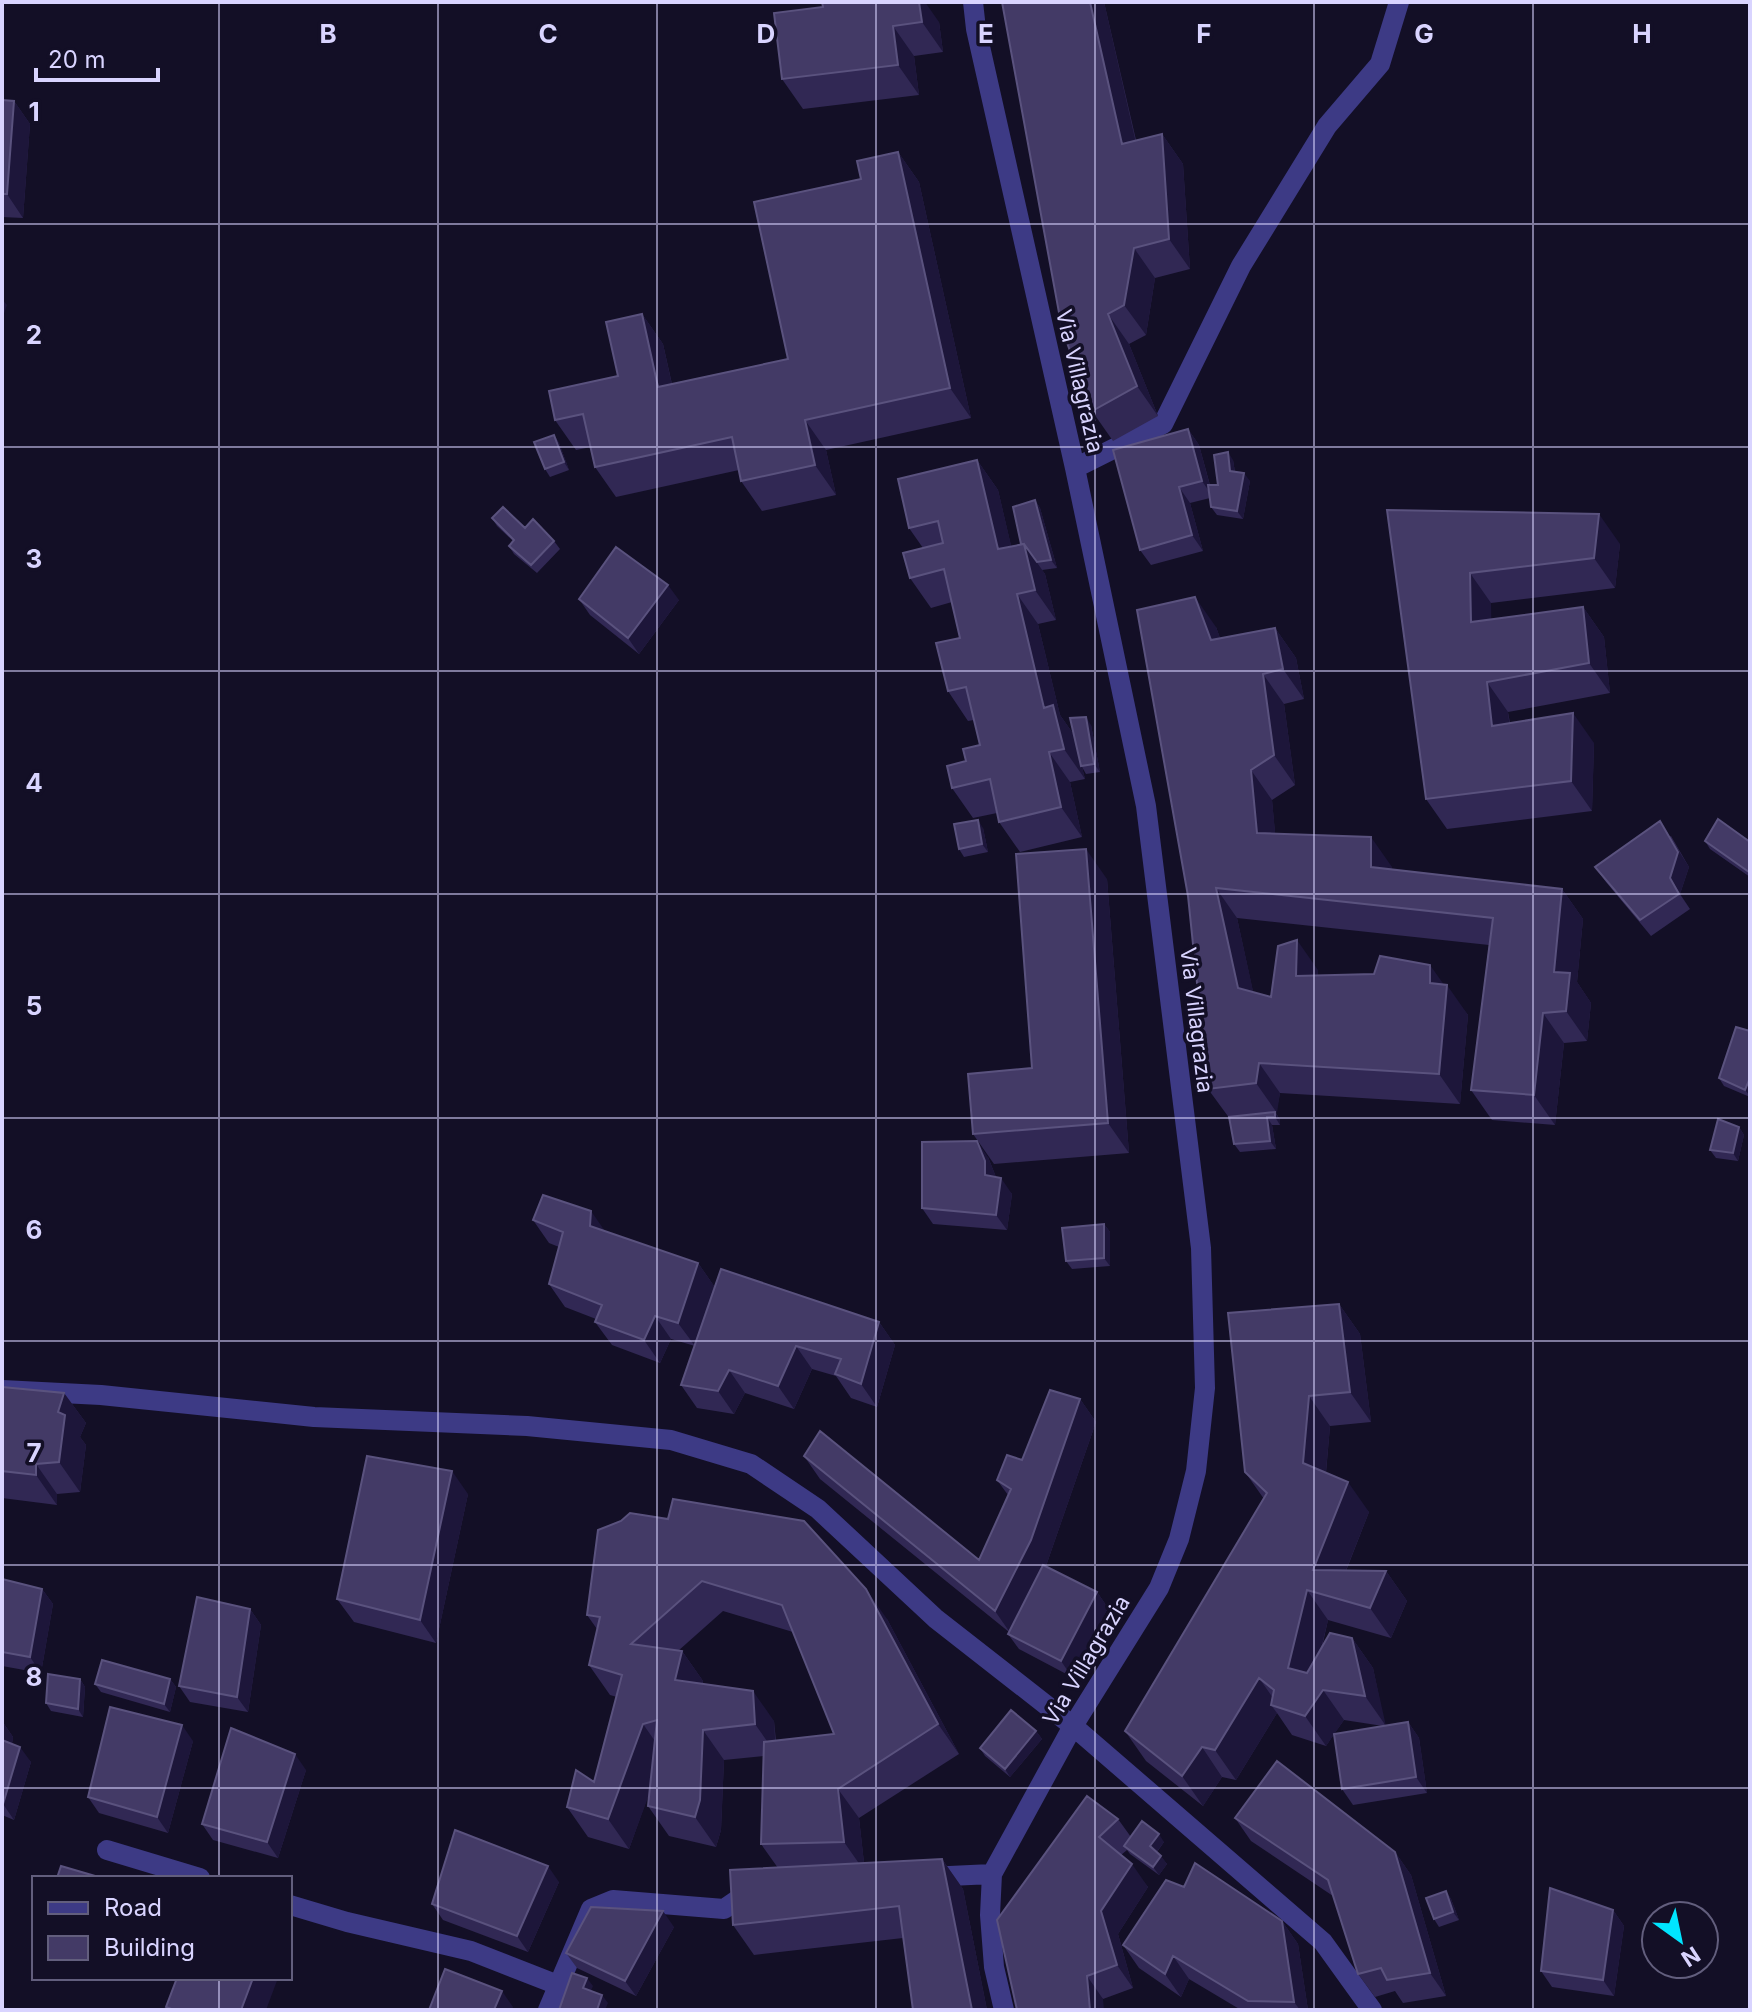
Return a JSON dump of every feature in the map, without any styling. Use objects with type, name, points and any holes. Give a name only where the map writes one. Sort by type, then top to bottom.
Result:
[{"type":"street","name":"Via Villagrazia","points":[[973,2],[976,29],[1075,468],[1146,806],[1201,1248],[1205,1388],[1196,1471],[1179,1539],[1159,1588],[1073,1726],[992,1874],[990,1915],[994,1967],[1004,2010]]},
{"type":"street","points":[[1075,468],[1163,424],[1241,266],[1327,126],[1380,64],[1399,2]]},
{"type":"street","points":[[2,1390],[115,1397],[314,1417],[527,1426],[671,1440],[751,1464],[818,1509],[935,1618],[1073,1726],[1323,1942],[1372,2010]]},
{"type":"street","points":[[107,1850],[193,1876]]},
{"type":"street","points":[[914,1878],[992,1874]]},
{"type":"street","points":[[548,2010],[591,1909],[613,1900],[724,1909],[740,1898],[744,1884],[756,1878]]},
{"type":"street","points":[[292,1906],[471,1951],[558,1985]]},
{"type":"building","points":[[822,2],[919,2],[922,22],[893,26],[898,65],[782,79],[774,13],[823,7]]},
{"type":"building","points":[[1002,2],[1090,2],[1122,144],[1162,134],[1169,239],[1134,248],[1124,305],[1108,314],[1137,386],[1092,411],[1062,329]]},
{"type":"building","points":[[2,100],[14,101],[7,194],[2,194]]},
{"type":"building","points":[[898,152],[950,388],[805,420],[815,465],[741,481],[732,437],[595,467],[583,414],[555,420],[549,391],[618,376],[606,322],[642,314],[658,387],[788,359],[754,202],[861,179],[857,161]]},
{"type":"building","points":[[1188,429],[1202,481],[1179,487],[1192,535],[1140,550],[1113,450]]},
{"type":"building","points":[[554,435],[564,462],[545,469],[534,442]]},
{"type":"building","points":[[1228,452],[1230,471],[1244,473],[1237,511],[1211,507],[1208,485],[1218,485],[1214,455]]},
{"type":"building","points":[[977,460],[998,549],[1024,544],[1035,590],[1017,594],[1044,708],[1053,705],[1064,749],[1049,752],[1061,807],[999,822],[990,779],[952,788],[947,766],[966,761],[963,749],[980,745],[966,687],[948,691],[936,643],[960,638],[944,569],[910,578],[903,553],[943,543],[938,521],[909,528],[898,479]]},
{"type":"building","points":[[1035,500],[1051,560],[1037,562],[1021,544],[1013,507]]},
{"type":"building","points":[[503,507],[525,528],[533,519],[554,541],[531,565],[509,546],[514,540],[492,518]]},
{"type":"building","points":[[1387,510],[1599,514],[1594,558],[1470,573],[1471,622],[1583,607],[1589,663],[1487,682],[1492,726],[1573,713],[1571,781],[1426,799]]},
{"type":"building","points":[[616,547],[668,585],[628,638],[579,599]]},
{"type":"building","points":[[1195,597],[1211,640],[1275,628],[1283,669],[1263,674],[1274,755],[1251,770],[1257,833],[1371,837],[1371,867],[1562,889],[1554,972],[1570,973],[1566,1011],[1543,1013],[1534,1095],[1471,1090],[1493,918],[1216,888],[1238,988],[1271,997],[1278,946],[1297,940],[1296,976],[1374,974],[1380,956],[1430,965],[1430,983],[1447,985],[1439,1074],[1259,1063],[1256,1083],[1208,1089],[1188,896],[1137,610]]},
{"type":"building","points":[[1086,717],[1094,764],[1081,766],[1070,718]]},
{"type":"building","points":[[1718,819],[1750,842],[1749,872],[1705,841]]},
{"type":"building","points":[[978,820],[982,844],[959,849],[954,824]]},
{"type":"building","points":[[1660,821],[1678,852],[1670,878],[1679,894],[1640,920],[1595,867]]},
{"type":"building","points":[[1086,849],[1108,1123],[973,1134],[968,1074],[1032,1068],[1016,854]]},
{"type":"building","points":[[1736,1027],[1750,1031],[1750,1078],[1745,1090],[1719,1078]]},
{"type":"building","points":[[1275,1112],[1275,1117],[1267,1117],[1270,1141],[1234,1144],[1229,1117]]},
{"type":"building","points":[[1718,1119],[1739,1127],[1733,1153],[1710,1150]]},
{"type":"building","points":[[977,1141],[985,1161],[985,1175],[1001,1178],[996,1215],[922,1208],[922,1142]]},
{"type":"building","points":[[543,1195],[591,1211],[590,1226],[698,1263],[678,1323],[655,1316],[644,1340],[595,1322],[602,1305],[549,1284],[563,1232],[533,1220]]},
{"type":"building","points":[[1104,1224],[1104,1258],[1066,1261],[1062,1228]]},
{"type":"building","points":[[721,1269],[879,1322],[861,1384],[835,1374],[841,1359],[796,1346],[778,1386],[729,1370],[718,1391],[681,1385]]},
{"type":"building","points":[[1339,1304],[1350,1392],[1309,1396],[1303,1463],[1348,1482],[1313,1570],[1386,1571],[1370,1608],[1307,1590],[1288,1668],[1307,1673],[1330,1633],[1352,1638],[1365,1696],[1323,1690],[1305,1716],[1271,1705],[1274,1690],[1259,1678],[1215,1750],[1202,1747],[1182,1776],[1125,1731],[1267,1493],[1245,1472],[1228,1313]]},
{"type":"building","points":[[2,1387],[64,1393],[58,1412],[65,1415],[59,1462],[36,1464],[36,1475],[2,1471]]},
{"type":"building","points":[[1050,1390],[1080,1399],[1031,1540],[995,1611],[804,1456],[820,1431],[979,1560],[1011,1489],[997,1480],[1007,1455],[1022,1460]]},
{"type":"building","points":[[367,1456],[452,1471],[420,1620],[337,1599]]},
{"type":"building","points":[[673,1499],[804,1521],[866,1589],[938,1724],[838,1789],[844,1842],[761,1844],[764,1742],[834,1734],[782,1605],[702,1581],[631,1644],[682,1651],[675,1680],[753,1691],[755,1724],[703,1730],[700,1800],[695,1817],[648,1806],[657,1720],[643,1724],[608,1819],[567,1807],[576,1770],[594,1782],[622,1675],[589,1665],[600,1617],[587,1615],[598,1530],[621,1521],[630,1513],[668,1519]]},
{"type":"building","points":[[1043,1565],[1097,1592],[1061,1661],[1008,1634]]},
{"type":"building","points":[[2,1579],[42,1589],[30,1657],[2,1652]]},
{"type":"building","points":[[197,1597],[250,1609],[237,1697],[179,1686]]},
{"type":"building","points":[[102,1660],[170,1679],[164,1704],[95,1684]]},
{"type":"building","points":[[48,1674],[80,1679],[78,1709],[46,1703]]},
{"type":"building","points":[[110,1707],[182,1725],[157,1817],[88,1797]]},
{"type":"building","points":[[1011,1710],[1036,1731],[1005,1769],[980,1748]]},
{"type":"building","points":[[1408,1722],[1416,1777],[1342,1789],[1334,1734]]},
{"type":"building","points":[[231,1728],[295,1754],[267,1842],[202,1824]]},
{"type":"building","points":[[2,1740],[20,1747],[3,1804],[2,1804]]},
{"type":"building","points":[[1277,1761],[1395,1852],[1430,1973],[1387,1980],[1381,1968],[1358,1974],[1328,1880],[1235,1818]]},
{"type":"building","points":[[1087,1796],[1118,1819],[1099,1837],[1132,1864],[1101,1911],[1117,1965],[1087,1976],[1090,2010],[1017,2010],[997,1920]]},
{"type":"building","points":[[1142,1821],[1159,1834],[1150,1846],[1161,1856],[1153,1867],[1124,1846]]},
{"type":"building","points":[[455,1830],[548,1866],[517,1936],[432,1904]]},
{"type":"building","points":[[942,1859],[972,2010],[913,2010],[899,1906],[733,1925],[730,1870]]},
{"type":"building","points":[[1195,1863],[1282,1921],[1294,2002],[1248,2001],[1173,1956],[1165,1974],[1123,1945],[1166,1880],[1184,1887]]},
{"type":"building","points":[[61,1866],[95,1876],[58,1876]]},
{"type":"building","points":[[1550,1888],[1613,1910],[1603,1980],[1541,1971]]},
{"type":"building","points":[[1446,1891],[1453,1912],[1434,1919],[1426,1898]]},
{"type":"building","points":[[591,1907],[663,1911],[625,1981],[566,1953]]},
{"type":"building","points":[[445,1969],[502,1991],[494,2010],[429,2010]]},
{"type":"building","points":[[572,1973],[587,1978],[583,1988],[602,1995],[597,2010],[559,2010]]},
{"type":"building","points":[[176,1980],[252,1980],[241,2010],[174,2010],[166,2007]]}]
